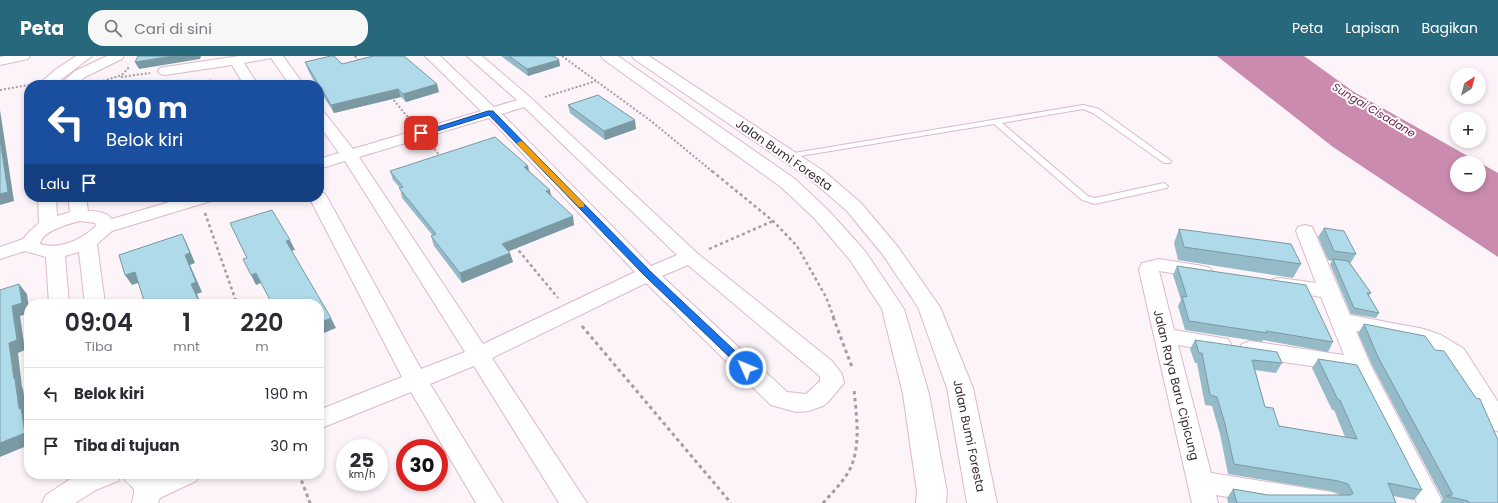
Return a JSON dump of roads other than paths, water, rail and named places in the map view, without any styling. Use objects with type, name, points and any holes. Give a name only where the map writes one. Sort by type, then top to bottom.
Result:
[{"type":"main road","name":"Jalan Bumi Foresta","points":[[608,56],[788,183],[822,215],[858,256],[893,309],[916,394],[932,492],[930,503]]},
{"type":"main road","name":"Jalan Bumi Foresta","points":[[639,56],[818,176],[854,207],[891,251],[929,307],[960,388],[982,503]]},
{"type":"street","points":[[0,61],[23,56]]},
{"type":"street","points":[[63,79],[86,56]]},
{"type":"street","points":[[63,79],[80,74],[117,56]]},
{"type":"street","points":[[165,71],[266,56]]},
{"type":"street","points":[[276,56],[293,80]]},
{"type":"street","points":[[432,56],[491,112],[648,274],[779,399],[799,404],[813,401],[824,394],[832,383],[831,374],[824,367],[690,257],[527,102],[474,56]]},
{"type":"street","points":[[236,61],[248,80]]},
{"type":"street","points":[[324,162],[527,102]]},
{"type":"street","points":[[324,122],[348,155],[477,356],[574,503]]},
{"type":"street","points":[[47,202],[48,226]]},
{"type":"street","points":[[78,202],[80,216]]},
{"type":"street","points":[[30,243],[32,248],[41,252],[55,252],[72,248],[87,242],[99,234],[105,227],[189,202]]},
{"type":"street","points":[[321,202],[416,381],[490,503]]},
{"type":"street","points":[[0,253],[30,243],[34,236],[48,226],[69,218],[95,216],[104,220],[105,227]]},
{"type":"street","points":[[1305,231],[1328,291],[1360,366],[1430,503]]},
{"type":"street","points":[[87,242],[94,299]]},
{"type":"street","points":[[55,252],[59,299]]},
{"type":"street","points":[[324,418],[477,356],[648,274],[690,257]]},
{"type":"street","name":"Jalan Raya Baru Cipicung","points":[[1203,493],[1149,274],[1149,267],[1159,265],[1220,274]]},
{"type":"street","points":[[1259,280],[1328,291]]},
{"type":"street","points":[[1341,321],[1416,334],[1433,340],[1445,347],[1456,355],[1498,422]]},
{"type":"street","points":[[1164,336],[1360,366]]},
{"type":"street","points":[[66,489],[91,479]]},
{"type":"street","points":[[142,489],[172,479]]},
{"type":"street","points":[[1203,493],[1331,503]]},
{"type":"lane","points":[[788,156],[995,121],[1086,108],[1096,111],[1167,161]]},
{"type":"lane","points":[[995,121],[1085,198],[1096,201],[1164,186]]},
{"type":"water","name":"Sungai Cisadane","points":[[1217,56],[1304,56],[1354,92],[1450,146],[1450,148],[1454,148],[1468,156],[1450,156],[1450,192],[1486,192],[1486,166],[1498,173],[1498,257],[1333,147]]}]
